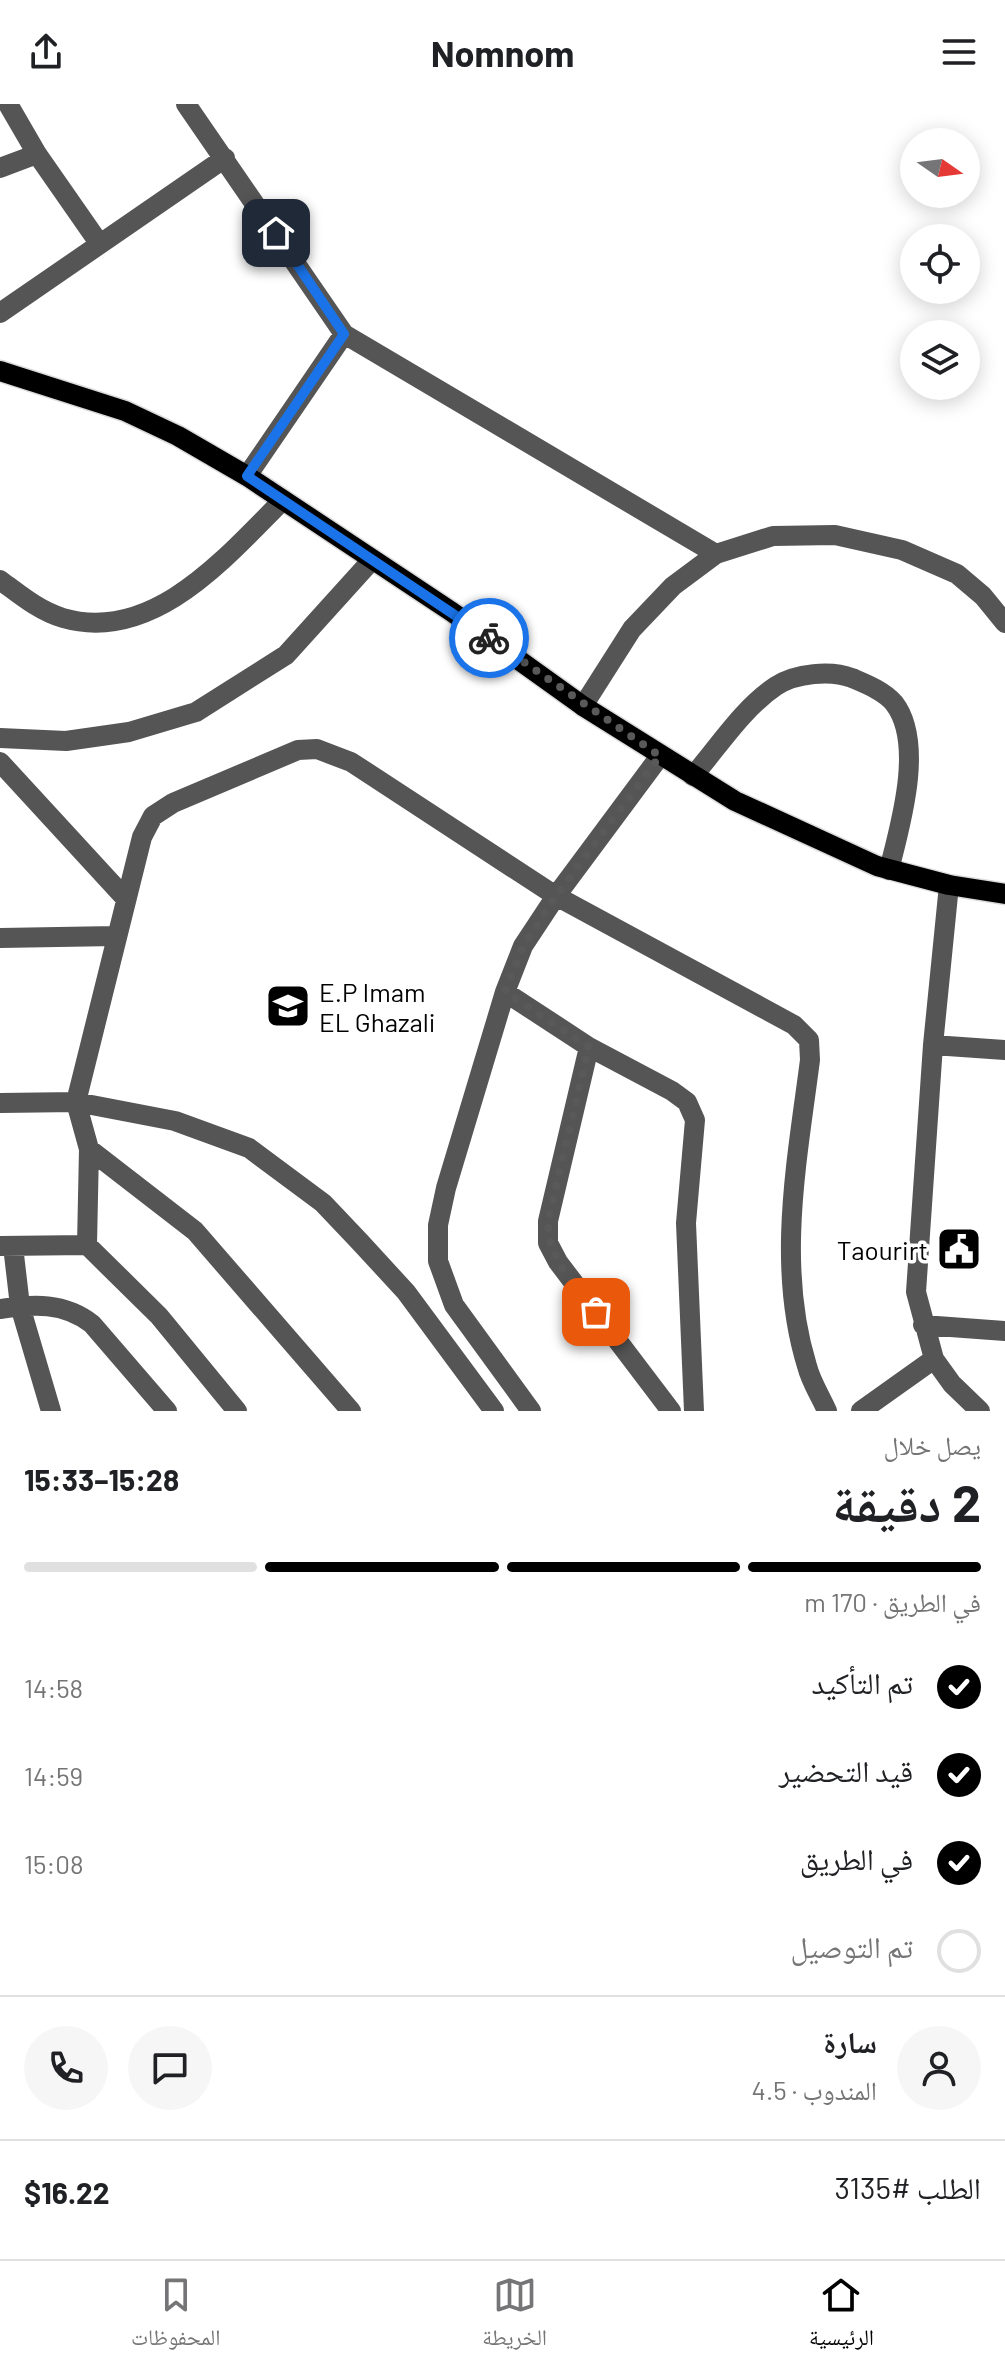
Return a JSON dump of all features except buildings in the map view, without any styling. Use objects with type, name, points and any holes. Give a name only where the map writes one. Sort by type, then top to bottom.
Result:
[{"type":"main road","points":[[0,371],[125,411],[178,436],[247,476],[452,612],[583,706],[660,756],[782,823],[889,870],[949,885],[1005,894]]},
{"type":"street","points":[[8,104],[37,154],[99,243]]},
{"type":"street","points":[[186,104],[344,334],[716,554]]},
{"type":"street","points":[[0,168],[37,154]]},
{"type":"street","points":[[0,313],[225,158]]},
{"type":"street","points":[[247,476],[344,334]]},
{"type":"street","points":[[0,580],[31,603],[60,617],[86,623],[114,622],[167,602],[195,583],[283,500]]},
{"type":"street","points":[[583,706],[632,629],[673,586],[716,554],[773,536],[835,535],[902,550],[957,574],[983,596],[1005,623]]},
{"type":"street","points":[[0,738],[66,741],[129,732],[196,712],[286,655],[371,561]]},
{"type":"street","points":[[693,776],[753,705],[778,684],[807,675],[841,674],[872,686],[894,703],[905,728],[908,760],[906,803],[889,870]]},
{"type":"street","points":[[87,1245],[89,1149],[76,1102],[142,837],[153,816],[173,803],[298,750],[317,749],[351,762],[556,896],[794,1025],[809,1040],[810,1060],[792,1205],[791,1261],[795,1317],[807,1368],[827,1411]]},
{"type":"street","points":[[531,1411],[454,1305],[438,1261],[438,1225],[446,1188],[505,992],[523,946],[556,896],[660,756]]},
{"type":"street","points":[[0,762],[126,899]]},
{"type":"street","points":[[0,791],[27,792]]},
{"type":"street","points":[[949,885],[933,1045],[916,1292],[934,1359],[952,1384],[980,1411]]},
{"type":"street","points":[[0,938],[116,936]]},
{"type":"street","points":[[505,992],[589,1047],[687,1102],[695,1120],[686,1223],[694,1411]]},
{"type":"street","points":[[933,1045],[1005,1050]]},
{"type":"street","points":[[589,1047],[548,1221],[548,1243],[558,1262],[671,1411]]},
{"type":"street","points":[[0,1103],[76,1102],[175,1121],[249,1148],[323,1203],[360,1242],[406,1292],[494,1411]]},
{"type":"street","points":[[89,1149],[195,1231],[351,1411]]},
{"type":"street","points":[[51,1411],[10,1308],[7,1246],[87,1245],[132,1286],[237,1411]]},
{"type":"street","points":[[10,1308],[59,1306],[79,1314],[92,1324],[167,1411]]},
{"type":"street","points":[[923,1325],[1005,1331]]},
{"type":"street","points":[[861,1411],[934,1359]]},
{"type":"way so far","points":[[489,638],[583,706],[660,756],[556,896],[523,946],[505,992],[589,1047],[548,1221],[548,1243],[558,1262],[596,1312]]},
{"type":"place","name":"E.P Imam EL Ghazali","points":[[288,1006]]},
{"type":"place","name":"Taourirt","points":[[959,1249]]},
{"type":"route","points":[[276,233],[344,334],[247,476],[489,638]]}]
